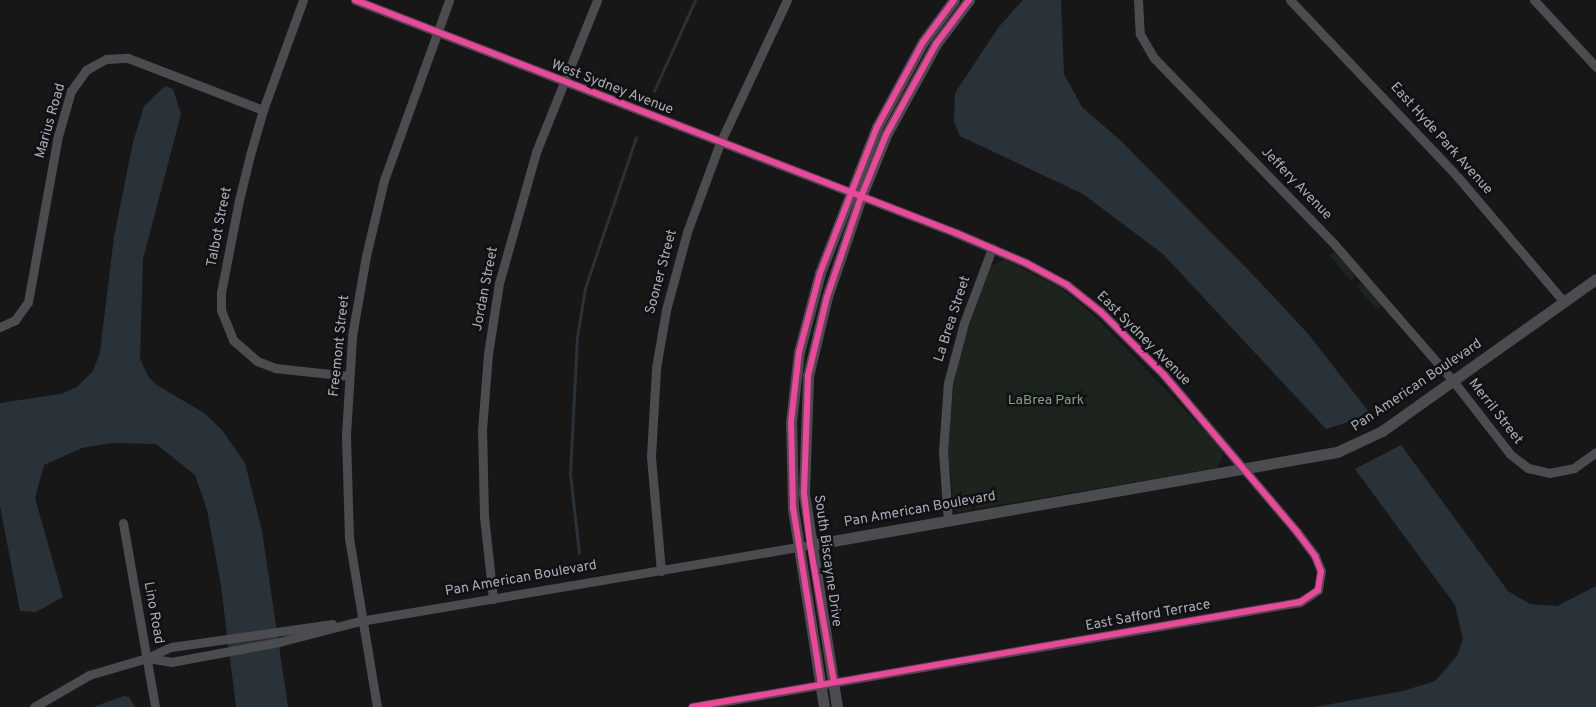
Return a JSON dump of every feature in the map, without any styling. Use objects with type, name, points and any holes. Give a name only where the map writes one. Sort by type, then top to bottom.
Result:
[{"type":"street","name":"Talbot Street","points":[[304,0],[263,110],[239,200],[221,293],[224,320],[240,348],[266,365],[349,376]]},
{"type":"street","name":"West Sydney Avenue","points":[[355,0],[561,82],[856,195]]},
{"type":"street","name":"Freemont Street","points":[[377,707],[360,621],[347,498],[349,376],[358,297],[384,180],[448,0]]},
{"type":"street","name":"Jordan Street","points":[[493,599],[482,466],[488,354],[499,283],[517,211],[561,82],[597,0]]},
{"type":"street","name":"Sooner Street","points":[[661,570],[651,486],[656,368],[679,258],[720,143],[787,0]]},
{"type":"street","name":"South Biscayne Drive","points":[[824,707],[804,546],[803,456],[808,376],[827,297],[856,195],[952,4],[969,0]]},
{"type":"street","name":"Jeffery Avenue","points":[[1138,0],[1140,34],[1154,58],[1333,243],[1454,382]]},
{"type":"street","name":"East Hyde Park Avenue","points":[[1290,0],[1438,154],[1564,302]]},
{"type":"street","points":[[1534,0],[1596,68]]},
{"type":"street","name":"Marius Road","points":[[0,327],[15,320],[28,302],[58,136],[71,91],[86,70],[106,59],[128,58],[263,110]]},
{"type":"street","name":"East Sydney Avenue","points":[[856,195],[992,248],[1067,285],[1101,312],[1164,376],[1247,470]]},
{"type":"street","name":"La Brea Street","points":[[948,520],[943,444],[948,383],[958,341],[992,248]]},
{"type":"street","name":"Pan American Boulevard","points":[[34,707],[89,675],[147,658],[171,662],[279,642],[360,621],[1247,470],[1351,447],[1382,431],[1454,382],[1596,280]]},
{"type":"street","name":"Merril Street","points":[[1454,382],[1510,454],[1528,468],[1539,473],[1561,472],[1574,468],[1596,452]]},
{"type":"street","name":"East Safford Terrace","points":[[692,707],[1307,600],[1321,584],[1318,561],[1247,470]]},
{"type":"street","name":"Lino Road","points":[[124,523],[155,707]]},
{"type":"street","name":"South Biscayne Drive","points":[[804,546],[834,682],[837,707]]},
{"type":"street","points":[[147,658],[171,647],[204,641],[276,629],[360,621]]},
{"type":"green space","points":[[1334,252],[1356,275],[1351,281],[1329,255]]},
{"type":"green space","name":"LaBrea Park","points":[[1004,259],[1062,289],[1097,318],[1219,446],[1223,456],[1217,468],[958,512],[954,510],[948,454],[951,396],[962,346],[990,267]]},
{"type":"green space","points":[[1362,282],[1383,305],[1378,310],[1357,287]]},
{"type":"shaded area","points":[[1023,0],[1061,0],[1064,74],[1082,107],[1121,141],[1256,278],[1309,335],[1369,412],[1355,420],[1326,429],[1163,254],[1083,194],[960,136],[954,122],[955,93],[998,28]]},
{"type":"shaded area","points":[[165,86],[173,89],[181,114],[143,259],[140,359],[148,376],[155,384],[204,413],[222,430],[245,463],[262,531],[288,707],[236,707],[221,586],[207,510],[195,475],[156,444],[112,443],[82,448],[44,465],[35,498],[63,597],[36,612],[20,611],[0,506],[0,403],[60,394],[77,387],[93,371],[100,352],[114,237],[133,142],[144,106]]},
{"type":"shaded area","points":[[1401,445],[1508,591],[1530,604],[1557,606],[1596,586],[1596,707],[1315,707],[1403,691],[1435,681],[1457,656],[1463,639],[1455,605],[1355,469]]},
{"type":"shaded area","points":[[124,696],[129,697],[135,707],[93,707]]},
{"type":"waterway","points":[[654,91],[695,0]]},
{"type":"waterway","points":[[579,553],[570,474],[577,337],[585,288],[636,137]]},
{"type":"cycle path","points":[[355,0],[956,233],[1026,263],[1067,285],[1101,312],[1164,375],[1297,532],[1315,556],[1321,571],[1318,590],[1300,602],[692,707]]},
{"type":"cycle path","points":[[821,684],[793,508],[791,422],[799,352],[820,273],[877,127],[923,42],[954,0]]},
{"type":"cycle path","points":[[834,682],[810,545],[804,493],[808,376],[827,297],[861,197],[886,135],[936,44],[969,0]]}]
